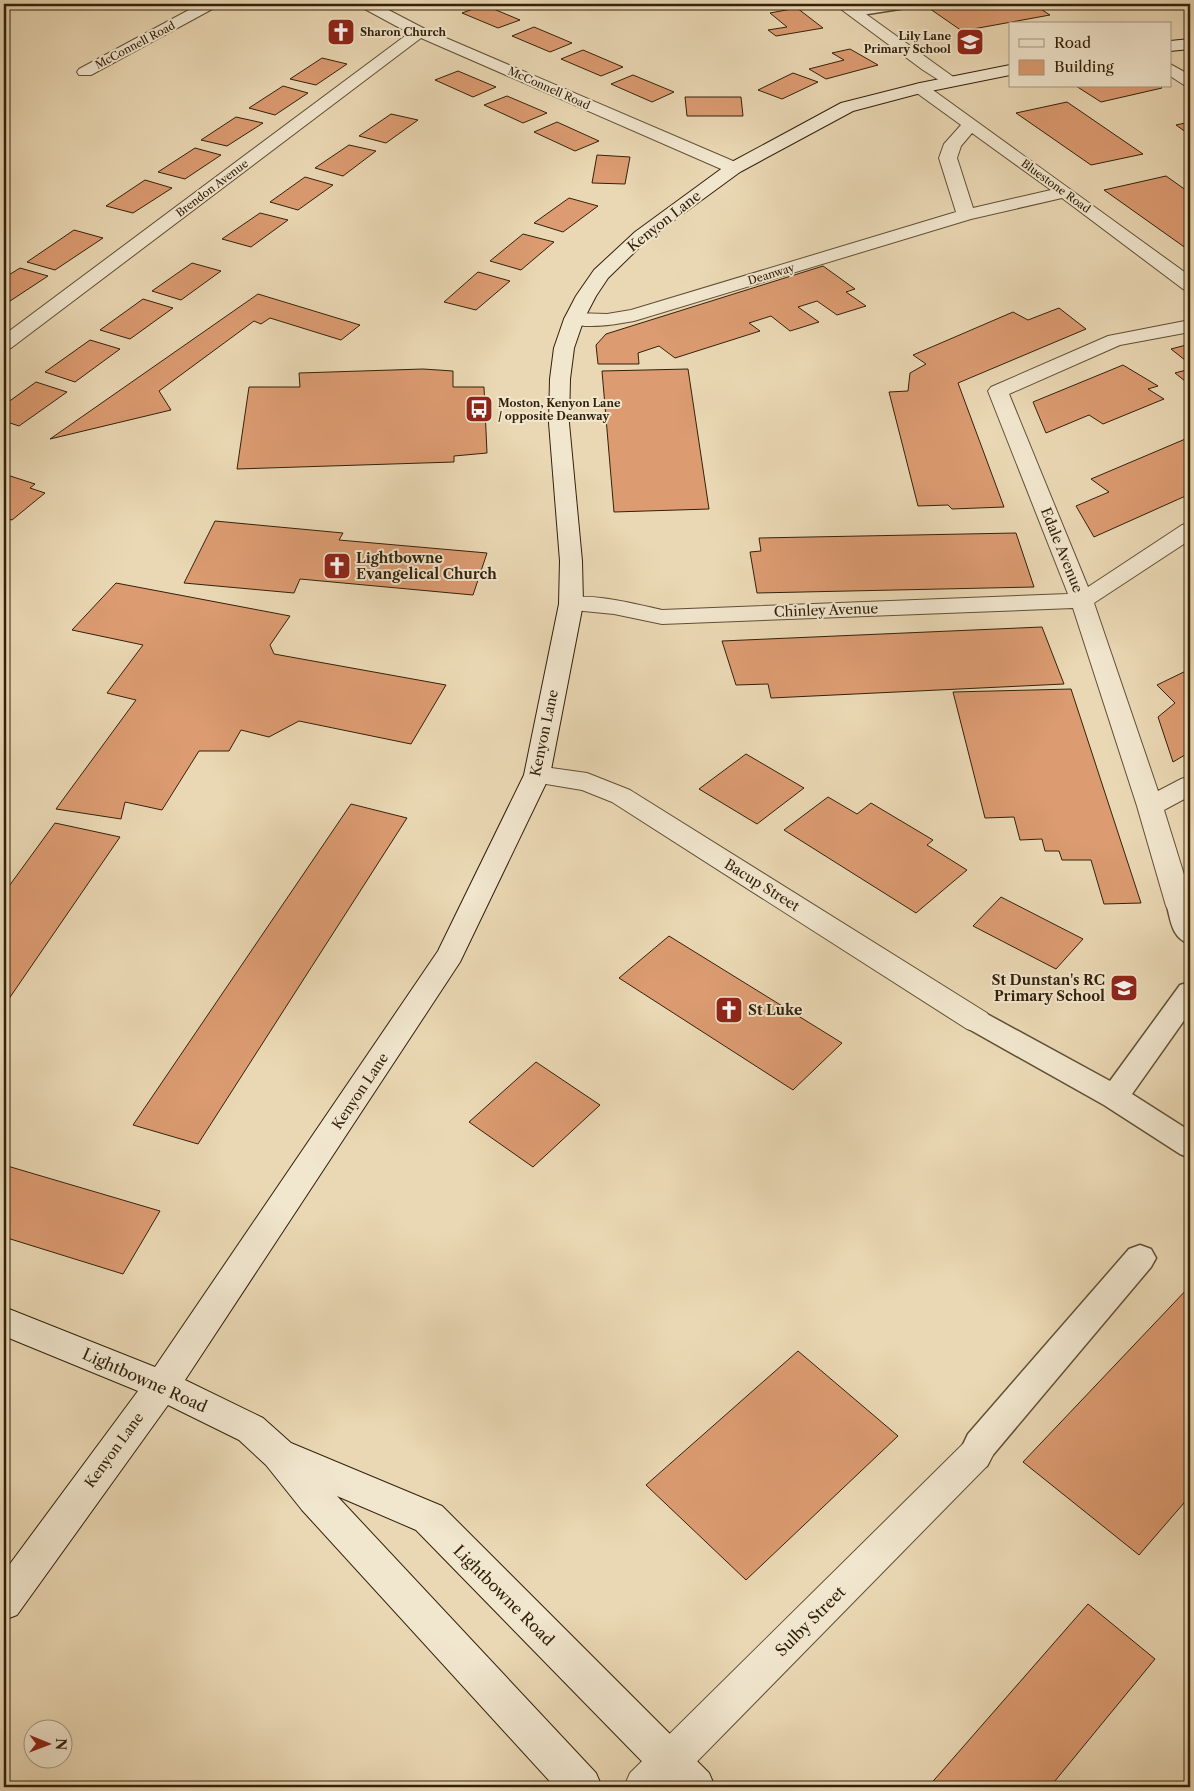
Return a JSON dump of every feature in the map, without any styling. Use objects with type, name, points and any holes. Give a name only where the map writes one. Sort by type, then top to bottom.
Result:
[{"type":"street","name":"McConnell Road","points":[[84,72],[212,4]]},
{"type":"street","name":"McConnell Road","points":[[366,4],[420,32],[734,168]]},
{"type":"street","points":[[849,8],[950,81]]},
{"type":"street","name":"Brendon Avenue","points":[[4,344],[420,32]]},
{"type":"street","points":[[1172,46],[1190,44]]},
{"type":"street","name":"Kenyon Lane","points":[[4,1602],[162,1385],[450,955],[538,775],[570,604],[571,561],[559,423],[560,379],[564,348],[574,319],[601,274],[641,236],[734,168],[847,107],[950,81],[1009,70]]},
{"type":"street","points":[[1172,70],[1190,82]]},
{"type":"street","name":"Bluestone Road","points":[[920,88],[1190,285]]},
{"type":"street","points":[[966,215],[948,158],[953,144],[960,134],[971,126]]},
{"type":"street","name":"Deanway","points":[[574,319],[607,320],[634,315],[966,215],[1065,192]]},
{"type":"street","name":"Edale Avenue","points":[[1180,906],[1150,806],[1082,601],[998,391],[1115,340],[1190,326]]},
{"type":"street","points":[[1082,601],[1190,530]]},
{"type":"street","name":"Chinley Avenue","points":[[570,604],[614,607],[662,616],[1082,601]]},
{"type":"street","name":"Bacup Street","points":[[538,775],[587,782],[621,796],[976,1021]]},
{"type":"street","points":[[1150,806],[1190,785]]},
{"type":"street","name":"Lightbowne Road","points":[[4,1321],[162,1385],[251,1429],[278,1454],[315,1498],[582,1787]]},
{"type":"street","name":"Lightbowne Road","points":[[278,1454],[429,1518],[670,1779]]},
{"type":"street","name":"Sulby Street","points":[[670,1779],[975,1455]]},
{"type":"lane","points":[[849,8],[906,4]]},
{"type":"lane","points":[[1180,906],[1185,926],[1190,934]]},
{"type":"lane","points":[[1114,1097],[1190,992]]},
{"type":"lane","points":[[976,1021],[1114,1097],[1190,1146]]},
{"type":"lane","points":[[975,1455],[980,1445],[1140,1258]]},
{"type":"building","points":[[757,4],[788,4],[761,8]]},
{"type":"building","points":[[923,4],[1033,4],[1050,15],[1009,22],[962,31]]},
{"type":"building","points":[[484,5],[520,20],[498,28],[462,13]]},
{"type":"building","points":[[797,8],[823,28],[776,36],[768,30],[787,27],[770,13]]},
{"type":"building","points":[[534,27],[572,43],[550,52],[512,36]]},
{"type":"building","points":[[850,49],[878,65],[826,79],[809,69],[844,60],[832,53]]},
{"type":"building","points":[[583,50],[623,67],[601,76],[561,59]]},
{"type":"building","points":[[322,58],[347,64],[316,85],[290,79]]},
{"type":"building","points":[[458,71],[496,87],[473,97],[435,80]]},
{"type":"building","points":[[793,73],[818,82],[782,99],[758,90]]},
{"type":"building","points":[[633,75],[674,92],[652,102],[611,84]]},
{"type":"building","points":[[283,86],[308,93],[275,115],[249,108]]},
{"type":"building","points":[[1079,88],[1162,88],[1101,102]]},
{"type":"building","points":[[507,96],[547,113],[523,123],[484,105]]},
{"type":"building","points":[[685,97],[741,97],[743,116],[687,116]]},
{"type":"building","points":[[1067,102],[1143,154],[1091,165],[1016,113]]},
{"type":"building","points":[[391,114],[418,120],[386,143],[359,136]]},
{"type":"building","points":[[236,117],[263,123],[227,146],[201,140]]},
{"type":"building","points":[[557,122],[599,141],[575,151],[534,132]]},
{"type":"building","points":[[1190,122],[1190,135],[1176,125]]},
{"type":"building","points":[[349,145],[376,151],[343,176],[315,168]]},
{"type":"building","points":[[195,148],[221,155],[185,179],[158,172]]},
{"type":"building","points":[[597,155],[630,157],[625,184],[592,183]]},
{"type":"building","points":[[1166,176],[1190,193],[1190,251],[1104,190]]},
{"type":"building","points":[[305,177],[333,185],[298,210],[270,202]]},
{"type":"building","points":[[145,180],[172,188],[133,213],[106,206]]},
{"type":"building","points":[[569,198],[598,206],[563,232],[534,223]]},
{"type":"building","points":[[260,213],[288,220],[251,247],[222,239]]},
{"type":"building","points":[[74,230],[103,238],[55,270],[27,262]]},
{"type":"building","points":[[523,234],[554,242],[521,270],[490,261]]},
{"type":"building","points":[[192,263],[221,271],[181,300],[152,291]]},
{"type":"building","points":[[823,266],[855,289],[846,292],[866,306],[837,315],[817,301],[798,307],[819,322],[790,331],[771,316],[749,323],[760,331],[675,358],[659,346],[638,353],[639,364],[598,364],[596,345],[606,334]]},
{"type":"building","points":[[20,268],[48,276],[4,305],[4,278]]},
{"type":"building","points":[[478,272],[510,281],[476,310],[444,302]]},
{"type":"building","points":[[258,294],[360,325],[341,340],[270,318],[261,324],[254,321],[159,391],[171,410],[50,439]]},
{"type":"building","points":[[143,299],[173,308],[130,339],[100,330]]},
{"type":"building","points":[[1059,308],[1086,329],[958,383],[1004,507],[952,509],[948,505],[918,506],[889,392],[908,391],[910,373],[926,364],[913,355],[1013,312],[1028,320]]},
{"type":"building","points":[[90,340],[120,349],[75,382],[45,372]]},
{"type":"building","points":[[1190,344],[1190,364],[1171,349]]},
{"type":"building","points":[[1123,365],[1158,386],[1148,389],[1164,399],[1103,424],[1089,415],[1046,433],[1033,402]]},
{"type":"building","points":[[423,369],[453,371],[453,387],[484,387],[487,453],[454,456],[454,462],[237,469],[249,387],[300,387],[299,373]]},
{"type":"building","points":[[688,369],[709,509],[614,512],[602,371]]},
{"type":"building","points":[[1190,369],[1190,385],[1175,373]]},
{"type":"building","points":[[36,382],[67,392],[19,426],[4,421],[4,405]]},
{"type":"building","points":[[1190,437],[1190,494],[1094,537],[1076,506],[1109,492],[1091,479]]},
{"type":"building","points":[[4,474],[35,484],[30,488],[45,493],[12,520],[4,518]]},
{"type":"building","name":"Lightbowne Evangelical Church","points":[[215,521],[343,533],[339,540],[487,553],[473,595],[300,579],[294,593],[184,583]]},
{"type":"building","points":[[1016,533],[1034,587],[757,593],[750,552],[761,551],[759,538]]},
{"type":"building","points":[[116,583],[290,616],[270,645],[274,654],[446,685],[411,744],[299,721],[269,737],[241,730],[229,751],[199,751],[162,810],[125,802],[121,819],[56,809],[136,700],[107,693],[143,645],[72,630]]},
{"type":"building","points":[[1042,627],[1064,684],[771,698],[768,684],[736,685],[722,641]]},
{"type":"building","points":[[1190,669],[1190,752],[1173,762],[1158,717],[1175,703],[1157,685]]},
{"type":"building","points":[[1071,689],[1141,903],[1104,904],[1091,860],[1062,860],[1059,851],[1045,851],[1042,839],[1020,840],[1014,817],[985,818],[953,692]]},
{"type":"building","points":[[746,754],[804,788],[757,824],[699,789]]},
{"type":"building","points":[[828,797],[857,814],[871,803],[933,840],[927,845],[967,870],[916,913],[784,830]]},
{"type":"building","points":[[351,804],[407,818],[198,1144],[133,1125]]},
{"type":"building","points":[[55,823],[120,837],[4,1006],[4,893]]},
{"type":"building","points":[[1001,897],[1083,939],[1056,969],[973,926]]},
{"type":"building","name":"St Luke","points":[[669,936],[842,1043],[793,1090],[619,978]]},
{"type":"building","points":[[536,1062],[600,1105],[533,1167],[469,1122]]},
{"type":"building","points":[[4,1165],[160,1211],[123,1274],[4,1237]]},
{"type":"building","points":[[1190,1286],[1190,1496],[1139,1555],[1023,1462]]},
{"type":"building","points":[[798,1351],[898,1436],[746,1580],[646,1485]]},
{"type":"building","points":[[1088,1604],[1155,1659],[1050,1787],[928,1787]]},
{"type":"place","name":"Sharon Church","points":[[341,32]]},
{"type":"place","name":"Lily Lane Primary School","points":[[970,42]]},
{"type":"place","name":"Moston, Kenyon Lane / opposite Deanway","points":[[479,409]]},
{"type":"place","name":"Lightbowne Evangelical Church","points":[[337,566]]},
{"type":"place","name":"St Dunstan's RC Primary School","points":[[1124,988]]},
{"type":"place","name":"St Luke","points":[[729,1010]]}]
